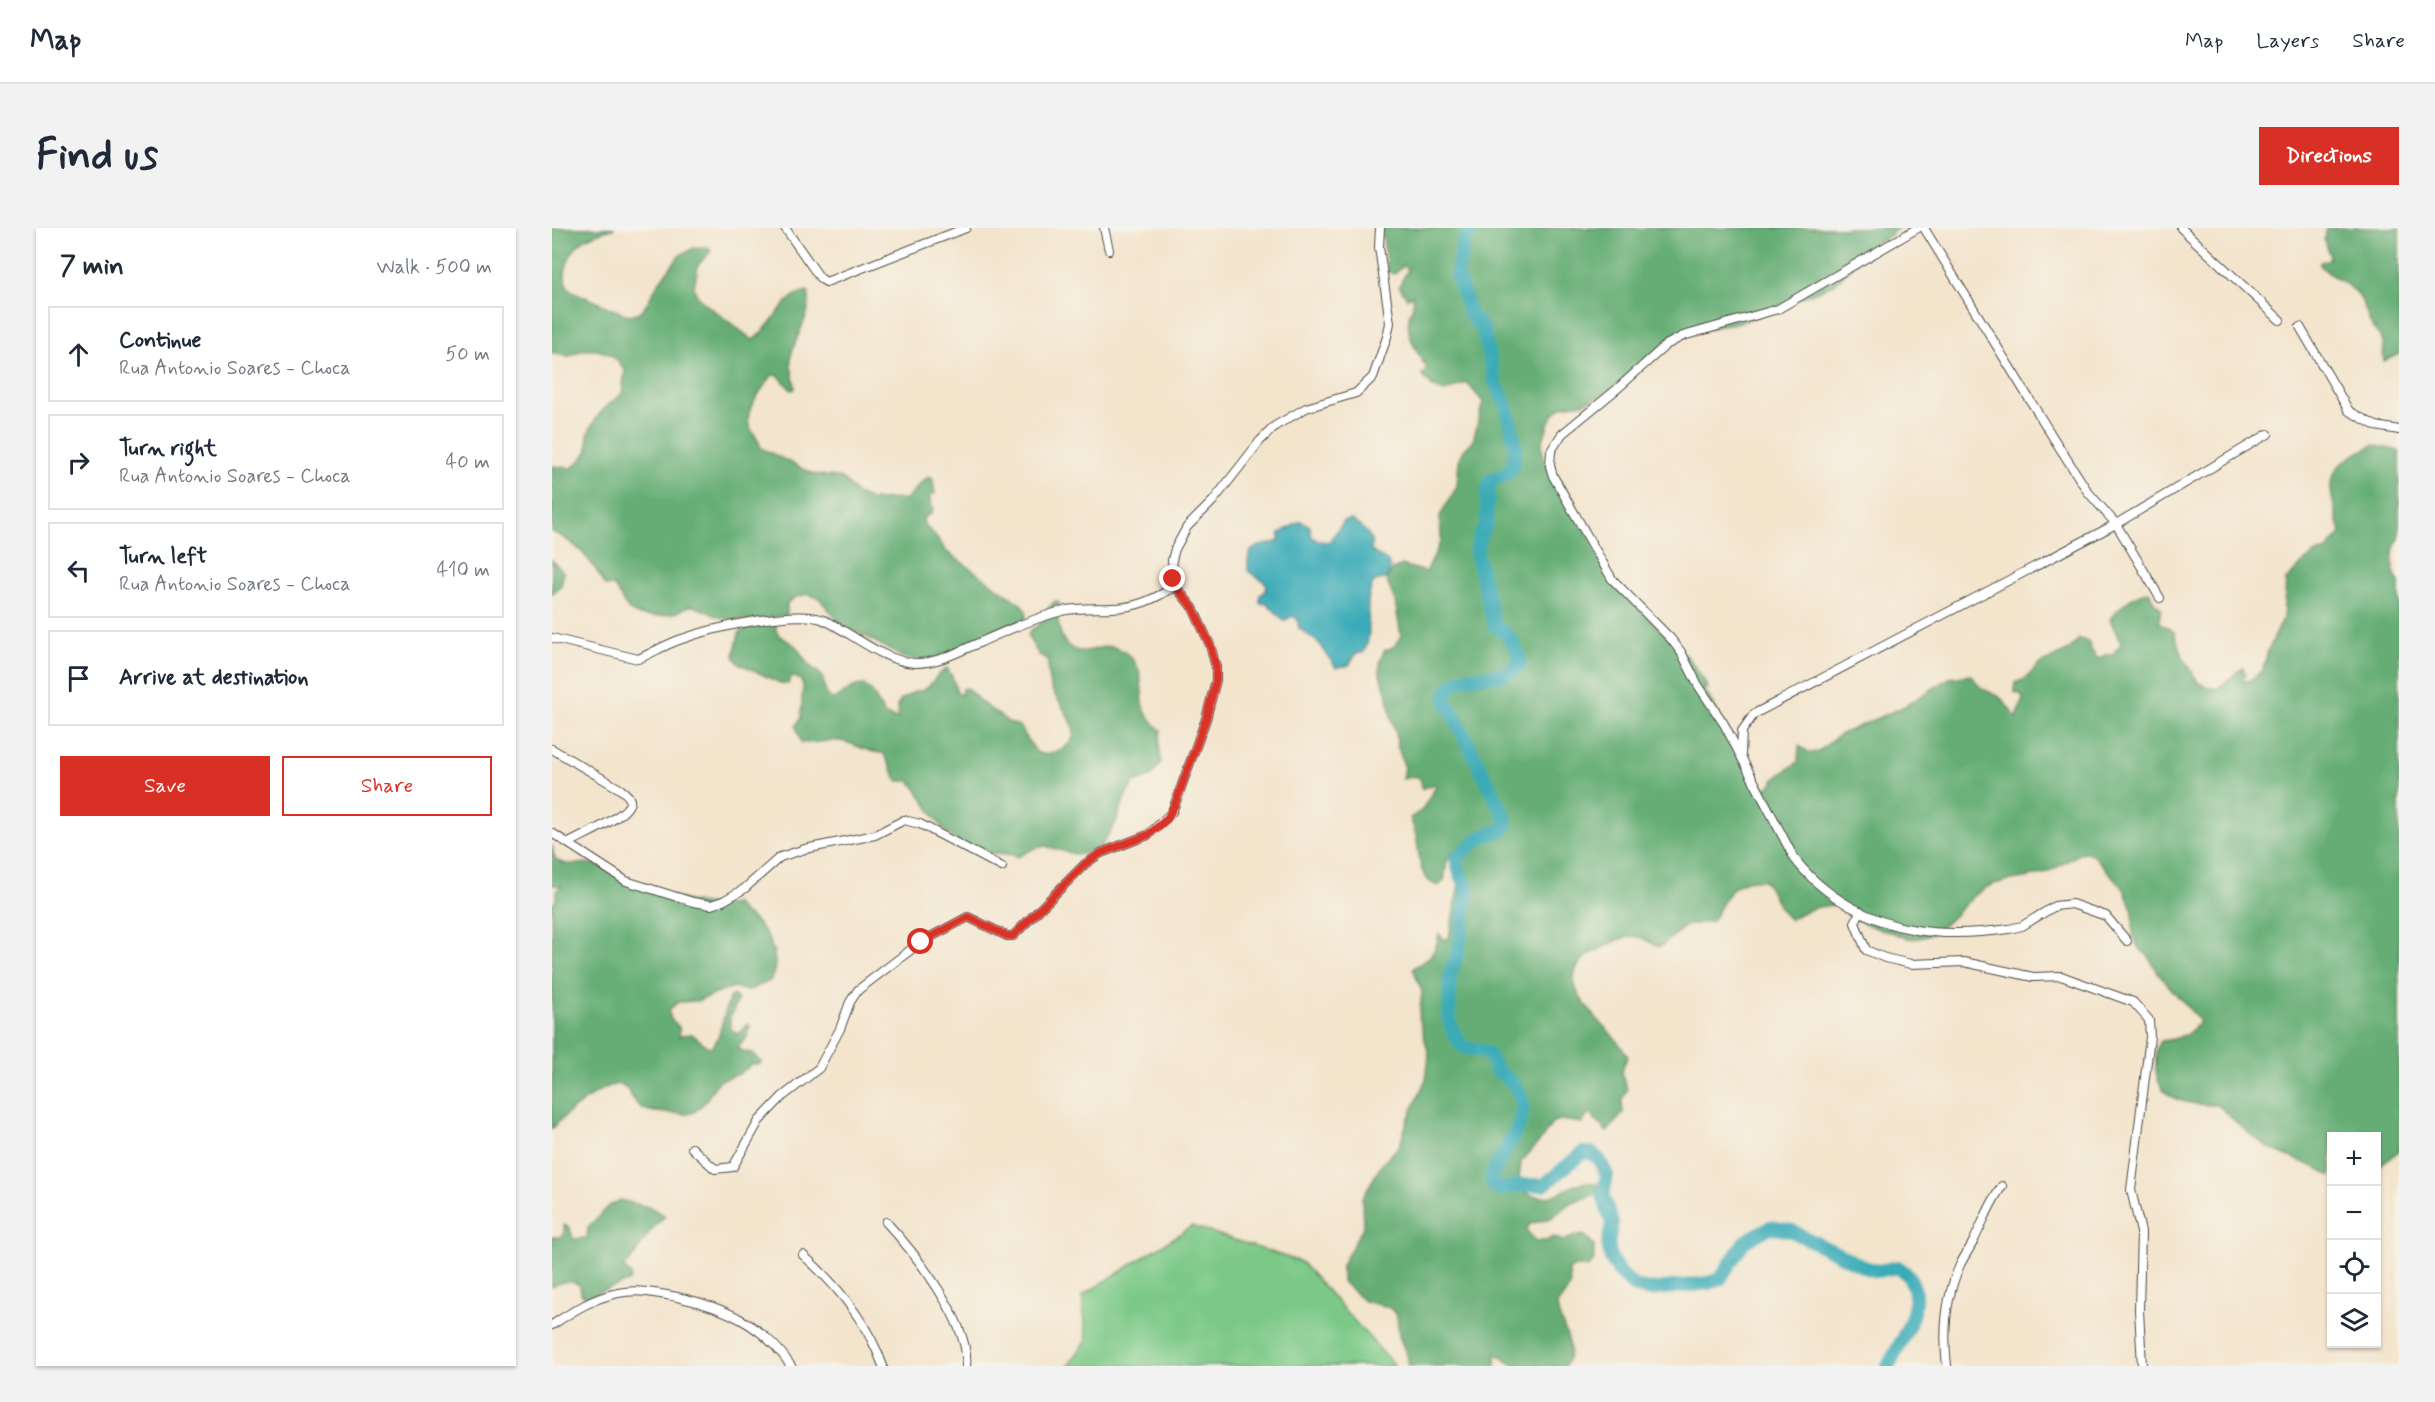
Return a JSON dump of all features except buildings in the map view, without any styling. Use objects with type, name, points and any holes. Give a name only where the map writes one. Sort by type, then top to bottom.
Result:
[{"type":"street","points":[[785,228],[826,282],[966,228]]},
{"type":"street","points":[[1104,228],[1109,250]]},
{"type":"street","points":[[692,1148],[715,1170],[733,1167],[759,1121],[782,1097],[819,1068],[840,1029],[850,1002],[865,984],[921,942],[968,917],[1007,936],[1017,934],[1085,864],[1101,853],[1141,839],[1167,819],[1175,804],[1206,719],[1216,680],[1216,667],[1210,645],[1193,608],[1175,586],[1172,560],[1180,538],[1213,501],[1260,441],[1286,418],[1306,408],[1356,393],[1372,377],[1388,337],[1390,322],[1378,247],[1380,228]]},
{"type":"street","points":[[1918,228],[1778,309],[1673,340],[1562,434],[1551,451],[1550,466],[1553,476],[1602,565],[1612,579],[1681,651],[1794,858],[1805,874],[1835,897],[1860,911],[1916,930],[1995,931],[2022,926],[2055,906],[2072,904],[2106,916],[2127,941]]},
{"type":"street","points":[[1924,228],[2081,482],[2116,524],[2160,598]]},
{"type":"street","points":[[2181,228],[2280,320]]},
{"type":"street","points":[[2300,327],[2349,411],[2376,426],[2399,430]]},
{"type":"street","points":[[1742,759],[1742,731],[1754,714],[2116,524],[2268,434]]},
{"type":"street","points":[[552,639],[638,659],[656,649],[712,630],[737,624],[809,615],[826,621],[890,657],[915,663],[929,662],[943,659],[979,642],[1055,613],[1079,608],[1131,606],[1151,600],[1175,586]]},
{"type":"street","points":[[552,749],[615,786],[627,794],[630,800],[629,806],[616,818],[569,843]]},
{"type":"street","points":[[552,833],[626,881],[693,902],[711,905],[744,889],[780,857],[805,849],[875,836],[904,820],[920,824],[1002,867]]},
{"type":"street","points":[[1860,911],[1855,923],[1866,950],[1885,958],[1911,964],[1964,962],[2033,977],[2061,976],[2133,1002],[2149,1020],[2150,1037],[2131,1190],[2141,1232],[2139,1310],[2142,1366]]},
{"type":"street","points":[[1947,1366],[1945,1348],[1951,1289],[1961,1263],[2002,1186]]},
{"type":"street","points":[[886,1222],[919,1260],[945,1301],[964,1341],[968,1354],[966,1366]]},
{"type":"street","points":[[803,1255],[823,1273],[851,1306],[869,1335],[883,1366]]},
{"type":"street","points":[[552,1324],[598,1298],[629,1291],[658,1293],[725,1310],[744,1320],[768,1337],[791,1366]]},
{"type":"green space","points":[[552,228],[615,228],[591,236],[579,244],[567,264],[565,278],[570,290],[624,314],[633,315],[643,310],[659,282],[680,255],[694,248],[707,247],[711,251],[698,265],[694,287],[696,294],[703,302],[753,340],[760,335],[791,298],[808,291],[806,316],[791,356],[795,389],[791,390],[779,376],[772,375],[751,407],[748,420],[761,448],[813,474],[842,478],[857,494],[871,500],[906,499],[925,479],[931,477],[935,494],[929,495],[933,509],[931,514],[923,518],[924,525],[934,534],[946,551],[1022,605],[1026,611],[1026,619],[929,661],[904,658],[865,636],[843,627],[819,598],[808,594],[796,597],[787,603],[787,615],[754,620],[722,618],[691,606],[678,612],[655,616],[643,616],[632,612],[613,586],[605,586],[596,569],[577,547],[552,532],[552,466],[572,468],[585,455],[588,435],[597,417],[622,394],[625,370],[609,354],[598,350],[582,350],[570,356],[552,354]]},
{"type":"green space","points":[[1382,228],[1898,228],[1885,239],[1876,242],[1836,283],[1748,320],[1680,335],[1605,394],[1583,403],[1563,406],[1556,411],[1549,422],[1542,443],[1543,459],[1567,491],[1609,576],[1688,658],[1708,688],[1704,687],[1704,689],[1757,780],[1767,789],[1778,776],[1798,762],[1799,746],[1810,753],[1818,752],[1839,735],[1905,706],[1950,678],[1971,675],[1981,688],[2000,697],[2017,718],[2023,698],[2020,694],[2015,693],[2015,683],[2025,679],[2040,664],[2069,650],[2079,639],[2088,641],[2098,659],[2105,655],[2112,655],[2121,644],[2110,619],[2128,601],[2144,593],[2150,592],[2153,601],[2161,608],[2159,622],[2174,632],[2183,657],[2198,682],[2206,687],[2217,689],[2243,668],[2246,674],[2242,681],[2249,681],[2263,670],[2268,650],[2283,619],[2286,580],[2305,561],[2326,551],[2341,533],[2331,489],[2336,470],[2343,462],[2374,445],[2399,451],[2399,539],[2394,548],[2393,560],[2394,572],[2399,582],[2399,1151],[2381,1164],[2381,1132],[2327,1132],[2327,1174],[2260,1142],[2218,1105],[2187,1102],[2169,1095],[2162,1088],[2158,1079],[2156,1051],[2158,1045],[2160,1041],[2178,1038],[2188,1033],[2200,1021],[2161,977],[2148,956],[2138,947],[2133,936],[2133,912],[2124,889],[2094,856],[2085,851],[2045,873],[1987,887],[1977,893],[1941,928],[1920,938],[1908,938],[1869,925],[1837,905],[1812,909],[1790,920],[1781,910],[1764,880],[1753,880],[1744,882],[1731,891],[1712,921],[1687,925],[1660,947],[1639,937],[1629,936],[1600,949],[1582,961],[1574,974],[1576,988],[1584,1002],[1620,1044],[1628,1057],[1622,1073],[1627,1089],[1622,1100],[1623,1113],[1607,1132],[1591,1115],[1588,1115],[1582,1123],[1560,1120],[1553,1122],[1521,1162],[1518,1188],[1532,1195],[1543,1197],[1553,1195],[1579,1184],[1599,1185],[1594,1195],[1570,1203],[1551,1218],[1530,1224],[1526,1230],[1536,1241],[1546,1241],[1554,1237],[1563,1241],[1578,1235],[1585,1236],[1594,1245],[1594,1261],[1588,1267],[1575,1267],[1569,1270],[1570,1287],[1557,1305],[1570,1350],[1564,1366],[1515,1366],[1495,1353],[1496,1366],[1408,1366],[1408,1358],[1399,1336],[1397,1317],[1388,1307],[1364,1301],[1342,1281],[1342,1265],[1363,1227],[1362,1198],[1382,1164],[1400,1145],[1407,1122],[1426,1079],[1429,1055],[1419,1017],[1422,992],[1413,968],[1431,955],[1436,947],[1439,934],[1444,940],[1449,938],[1459,884],[1456,854],[1453,851],[1447,861],[1444,881],[1438,886],[1427,879],[1421,867],[1416,835],[1410,818],[1422,810],[1436,786],[1434,784],[1422,789],[1421,780],[1417,776],[1402,779],[1405,768],[1397,745],[1388,697],[1380,674],[1380,662],[1384,651],[1395,646],[1401,636],[1395,601],[1386,579],[1392,570],[1402,565],[1426,572],[1441,541],[1440,516],[1457,486],[1459,461],[1464,450],[1473,441],[1483,402],[1467,383],[1444,392],[1433,387],[1421,375],[1427,370],[1412,342],[1409,328],[1413,295],[1407,298],[1399,286],[1408,269],[1403,266],[1394,274],[1387,271]]},
{"type":"green space","points":[[2326,228],[2399,228],[2399,354],[2384,361],[2384,345],[2370,323],[2360,297],[2320,265],[2320,262],[2328,261],[2330,257],[2324,239]]},
{"type":"green space","points":[[552,560],[564,573],[561,585],[552,594]]},
{"type":"green space","points":[[1055,601],[1059,602],[1060,632],[1067,645],[1081,651],[1113,647],[1132,658],[1141,678],[1144,709],[1161,731],[1159,744],[1161,762],[1152,776],[1134,783],[1126,794],[1116,822],[1101,847],[1078,855],[1045,846],[1018,857],[977,851],[964,845],[945,830],[910,781],[898,781],[883,753],[840,741],[801,742],[796,726],[801,717],[803,684],[792,676],[788,684],[780,683],[738,663],[734,656],[739,633],[752,626],[776,624],[776,631],[780,636],[796,646],[807,663],[822,676],[826,693],[831,699],[854,687],[864,685],[872,692],[885,715],[898,719],[897,706],[902,699],[927,688],[947,668],[957,693],[961,695],[962,689],[967,688],[982,703],[1010,723],[1019,726],[1036,752],[1048,754],[1069,744],[1074,730],[1067,713],[1051,688],[1048,677],[1048,659],[1039,655],[1028,637],[1029,632],[1043,621],[1045,612]]},
{"type":"green space","points":[[552,845],[555,858],[562,863],[594,864],[637,884],[693,902],[736,904],[765,933],[772,949],[775,965],[770,981],[747,991],[734,987],[697,1001],[678,1002],[669,1010],[670,1018],[679,1027],[679,1036],[692,1034],[707,1046],[712,1047],[718,1038],[729,999],[735,996],[738,1000],[730,1017],[730,1028],[738,1034],[748,1024],[750,1025],[747,1037],[737,1049],[753,1054],[761,1062],[751,1065],[739,1074],[718,1081],[705,1102],[694,1112],[688,1114],[647,1110],[637,1104],[625,1087],[618,1085],[609,1087],[587,1099],[552,1129],[552,905],[556,900],[556,891],[562,886],[552,885]]},
{"type":"green space","points":[[620,1200],[652,1208],[665,1216],[651,1230],[629,1263],[623,1267],[631,1275],[630,1281],[586,1297],[581,1294],[580,1285],[573,1282],[563,1282],[552,1287],[552,1237],[560,1237],[564,1233],[564,1225],[570,1228],[573,1239],[587,1238],[588,1227],[609,1206]]},
{"type":"green space","points":[[1192,1226],[1301,1262],[1395,1366],[1068,1366],[1087,1340],[1082,1296]]},
{"type":"water","points":[[1352,520],[1370,537],[1371,551],[1388,562],[1390,568],[1387,578],[1375,581],[1370,590],[1368,599],[1369,636],[1363,653],[1356,653],[1349,665],[1336,668],[1320,644],[1299,628],[1297,618],[1292,616],[1284,621],[1268,604],[1260,603],[1260,595],[1265,592],[1267,585],[1248,571],[1248,561],[1252,550],[1279,541],[1280,533],[1301,521],[1310,526],[1311,536],[1318,541],[1329,542],[1344,521]]},
{"type":"waterway","points":[[1469,228],[1457,275],[1470,315],[1483,329],[1495,382],[1507,407],[1516,449],[1512,468],[1505,475],[1491,480],[1488,490],[1486,526],[1481,533],[1476,551],[1494,625],[1512,641],[1520,662],[1512,670],[1503,674],[1460,680],[1451,686],[1445,698],[1505,817],[1506,826],[1500,831],[1481,837],[1456,858],[1460,874],[1468,888],[1459,948],[1450,976],[1449,1020],[1455,1036],[1463,1047],[1481,1050],[1490,1057],[1496,1070],[1520,1093],[1523,1105],[1516,1130],[1491,1180],[1494,1186],[1500,1189],[1520,1185],[1544,1185],[1582,1153],[1591,1153],[1599,1159],[1607,1175],[1603,1196],[1612,1223],[1608,1244],[1611,1258],[1619,1272],[1634,1286],[1648,1290],[1708,1283],[1720,1279],[1744,1242],[1770,1227],[1792,1231],[1864,1267],[1878,1271],[1898,1267],[1909,1277],[1914,1289],[1915,1301],[1908,1328],[1888,1366]]},
{"type":"route","points":[[921,942],[968,917],[977,919],[1007,936],[1019,933],[1080,868],[1095,856],[1141,839],[1155,830],[1172,812],[1206,719],[1216,680],[1216,667],[1210,645],[1193,608],[1175,586],[1173,579]]}]
